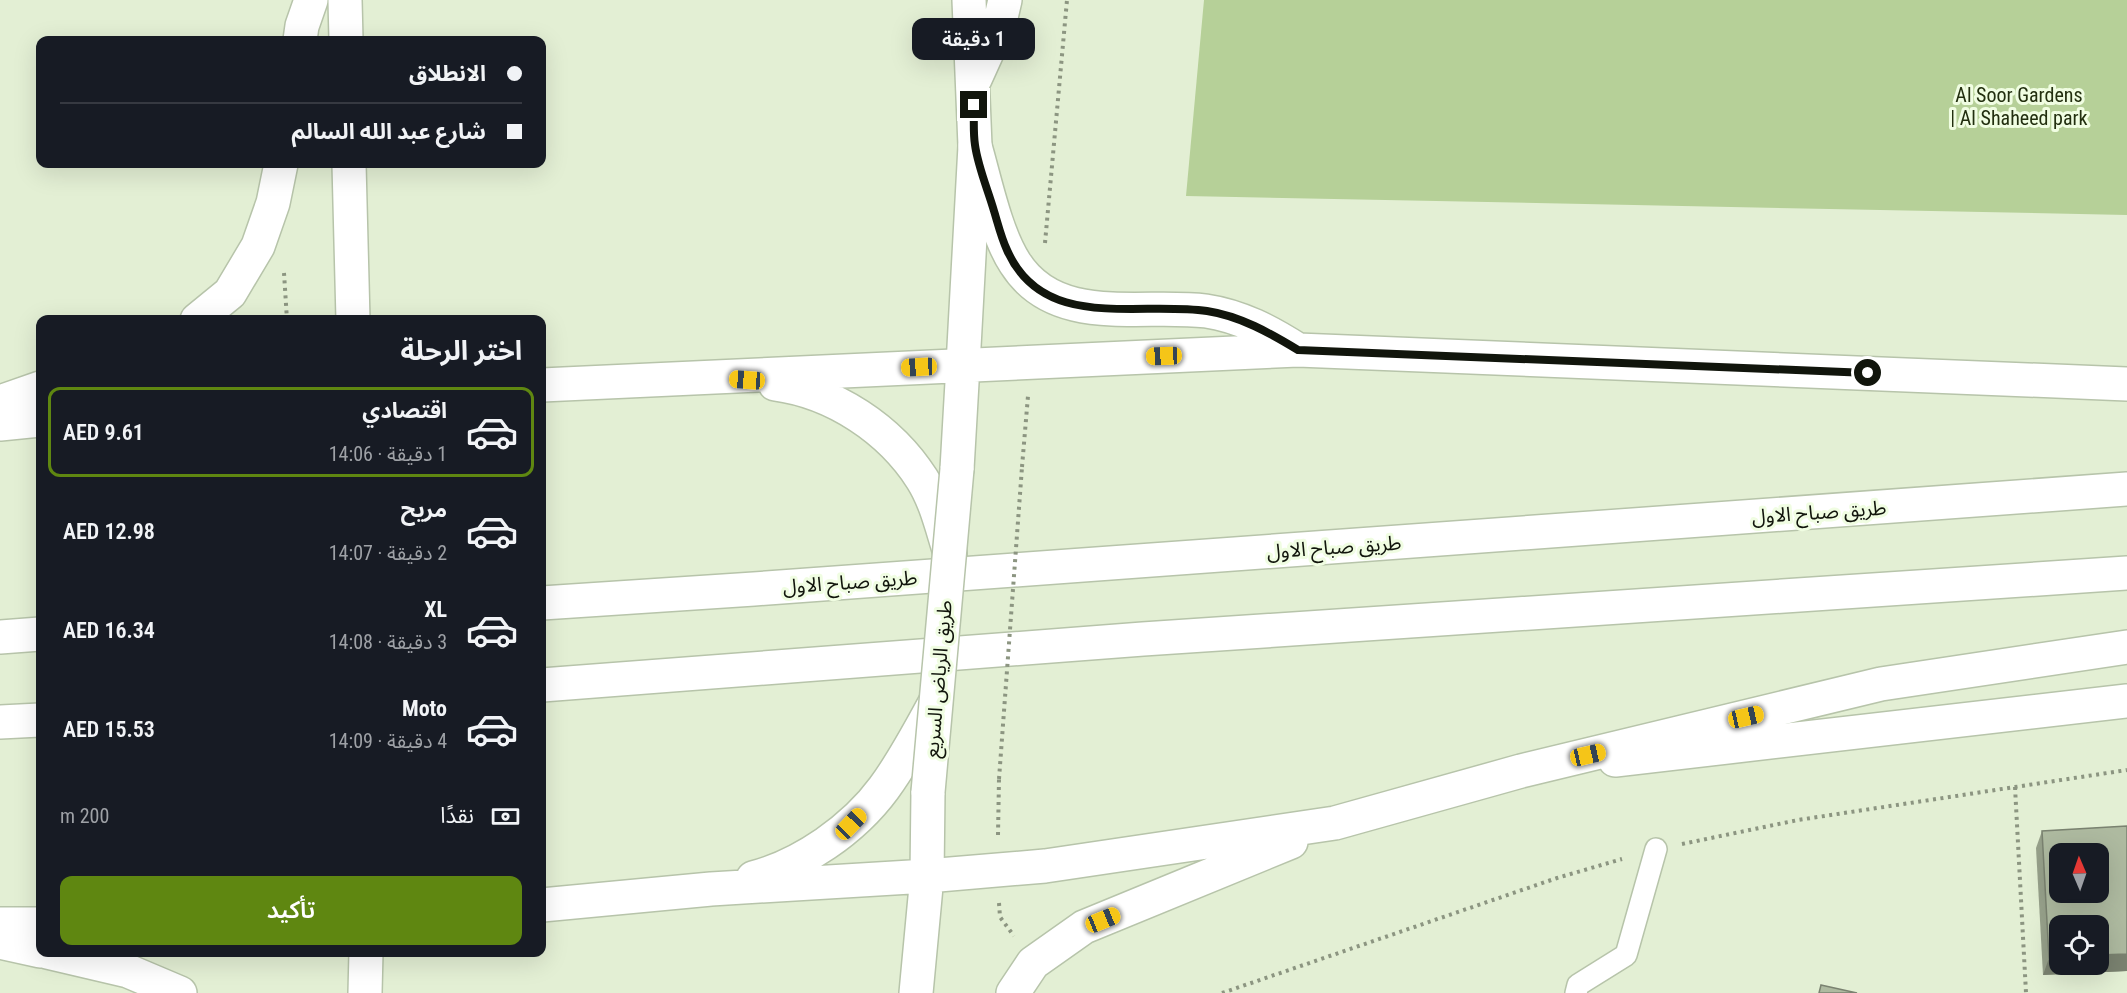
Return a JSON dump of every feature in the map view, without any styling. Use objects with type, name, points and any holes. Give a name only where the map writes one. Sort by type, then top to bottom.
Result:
[{"type":"main road","points":[[301,36],[311,0]]},
{"type":"main road","points":[[345,0],[346,36]]},
{"type":"main road","points":[[969,0],[975,146],[1007,251],[1027,279],[1060,301],[1082,307],[1175,308],[1208,311],[1240,320],[1270,333],[1298,350]]},
{"type":"main road","points":[[973,84],[988,55],[999,26],[1005,0]]},
{"type":"main road","name":"طريق الرياض السريع","points":[[915,993],[927,876],[928,792],[957,469],[975,146]]},
{"type":"main road","points":[[203,315],[230,293],[258,246],[273,203],[280,168]]},
{"type":"main road","points":[[349,168],[353,315]]},
{"type":"main road","points":[[546,385],[1298,350],[2127,384]]},
{"type":"main road","points":[[699,377],[789,386],[829,398],[865,419],[897,447],[922,480],[936,510],[950,553]]},
{"type":"main road","points":[[546,392],[583,383]]},
{"type":"main road","points":[[0,402],[36,389]]},
{"type":"main road","points":[[0,424],[36,420]]},
{"type":"main road","name":"طريق صباح الاول","points":[[546,603],[2127,489]]},
{"type":"main road","points":[[546,685],[1155,638],[2127,573]]},
{"type":"main road","points":[[0,637],[36,634]]},
{"type":"main road","points":[[1013,993],[1033,963],[1084,927],[1335,823],[1521,771],[1881,684],[2127,647]]},
{"type":"main road","points":[[711,889],[771,873],[813,852],[851,824],[883,790],[936,701]]},
{"type":"main road","points":[[1521,771],[2127,701]]},
{"type":"main road","points":[[0,723],[36,720]]},
{"type":"main road","points":[[546,905],[711,889],[927,876],[1045,866],[1335,823]]},
{"type":"main road","points":[[546,892],[591,901]]},
{"type":"main road","points":[[0,924],[36,924]]},
{"type":"main road","points":[[0,942],[36,950]]},
{"type":"main road","points":[[68,957],[128,971],[180,993]]},
{"type":"main road","points":[[365,993],[366,957]]},
{"type":"lane","points":[[1576,993],[1578,985],[1626,955],[1656,849]]},
{"type":"path","points":[[1041,290],[1067,0]]},
{"type":"path","points":[[997,870],[999,779],[1030,361]]},
{"type":"path","points":[[2015,787],[2026,993]]},
{"type":"green space","name":"Al Soor Gardens | Al Shaheed park","points":[[1204,0],[2127,0],[2127,215],[1186,196]]},
{"type":"building","points":[[2127,826],[2127,954],[2109,955],[2109,915],[2049,915],[2049,958],[2042,831]]},
{"type":"building","points":[[1821,985],[1857,993],[1819,993]]},
{"type":"route","points":[[974,105],[975,146],[1007,251],[1027,279],[1060,301],[1082,307],[1104,309],[1175,308],[1208,311],[1240,320],[1270,333],[1298,350],[1868,373]]}]
